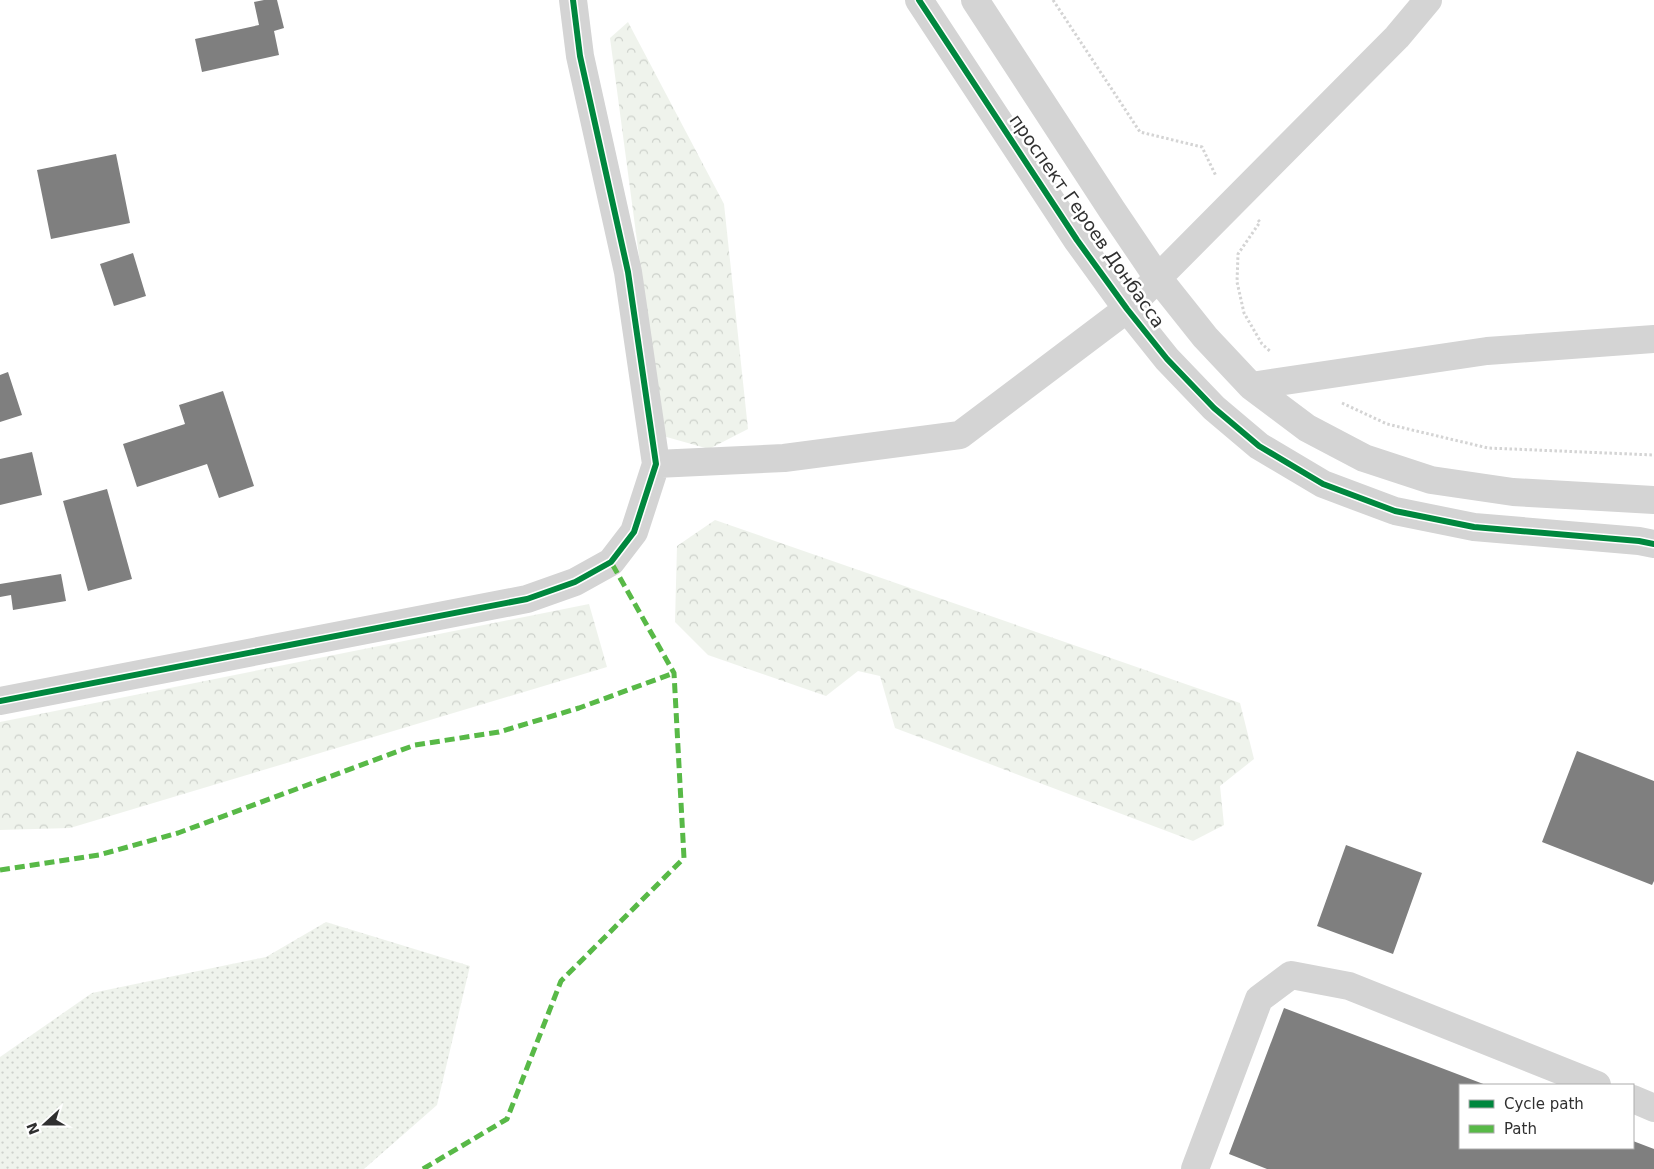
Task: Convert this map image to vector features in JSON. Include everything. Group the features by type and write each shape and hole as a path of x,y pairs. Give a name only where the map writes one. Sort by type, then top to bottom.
{"street":[{"path":"0,701 527,599 575,582 610,562 634,532 656,464 628,272 580,56 573,0"},
{"name":"проспект Героев Донбасса","path":"919,0 1077,240 1127,309 1167,359 1214,408 1259,446 1323,484 1395,511 1474,526 1654,544"},
{"name":"проспект Героев Донбасса","path":"975,0 1158,278 1205,337 1251,386 1307,428 1364,458 1431,480 1513,492 1654,500"},
{"path":"656,464 784,458 960,435 1127,309 1397,37 1428,0"},
{"path":"1251,386 1487,352 1654,339"},
{"path":"1195,1169 1259,999 1291,974 1349,986 1594,1084"},
{"path":"1634,1099 1654,1108"}],"path":[{"path":"1053,0 1140,132 1202,148 1217,179 1235,200 1260,222 1238,254 1237,282 1244,313 1262,344 1277,357"},
{"path":"1338,401 1387,424 1488,448 1654,455"}],"green space":[{"path":"628,22 724,204 748,429 709,449 663,436 610,38"},
{"path":"715,520 1240,703 1254,759 1220,786 1224,825 1193,841 895,728 880,676 858,671 826,696 708,655 675,622 677,546"},
{"path":"589,604 607,667 70,828 0,830 0,722"},
{"path":"326,922 470,966 437,1105 364,1169 0,1169 0,1057 92,993 266,957"}],"building":[{"path":"277,0 284,28 274,31 279,55 202,72 195,39 259,25 254,2"},
{"path":"116,154 130,223 51,239 37,170"},
{"path":"133,253 146,296 114,306 100,264"},
{"path":"8,372 22,415 0,422 0,375"},
{"path":"223,391 254,486 219,498 207,464 137,487 123,444 185,424 179,405"},
{"path":"32,452 42,495 0,505 0,459"},
{"path":"107,489 132,579 88,591 63,501"},
{"path":"61,574 66,601 13,610 11,595 0,597 0,584"},
{"path":"1577,751 1654,781 1654,881 1652,885 1542,842"},
{"path":"1346,845 1422,873 1393,954 1317,926"},
{"path":"1284,1008 1483,1084 1459,1084 1459,1149 1634,1149 1634,1141 1654,1149 1654,1169 1267,1169 1229,1154"}],"marked path":[{"path":"423,1169 507,1119 561,981 684,858 674,673 611,562"},
{"path":"0,870 99,855 178,833 415,745 499,732 579,708 674,673"}],"cycle path":[{"path":"0,701 527,599 575,582 611,562 634,532 656,464 628,272 580,56 573,0"},
{"path":"919,0 1077,240 1127,309 1167,359 1214,408 1259,446 1323,484 1395,511 1474,527 1639,541 1654,544"}]}
